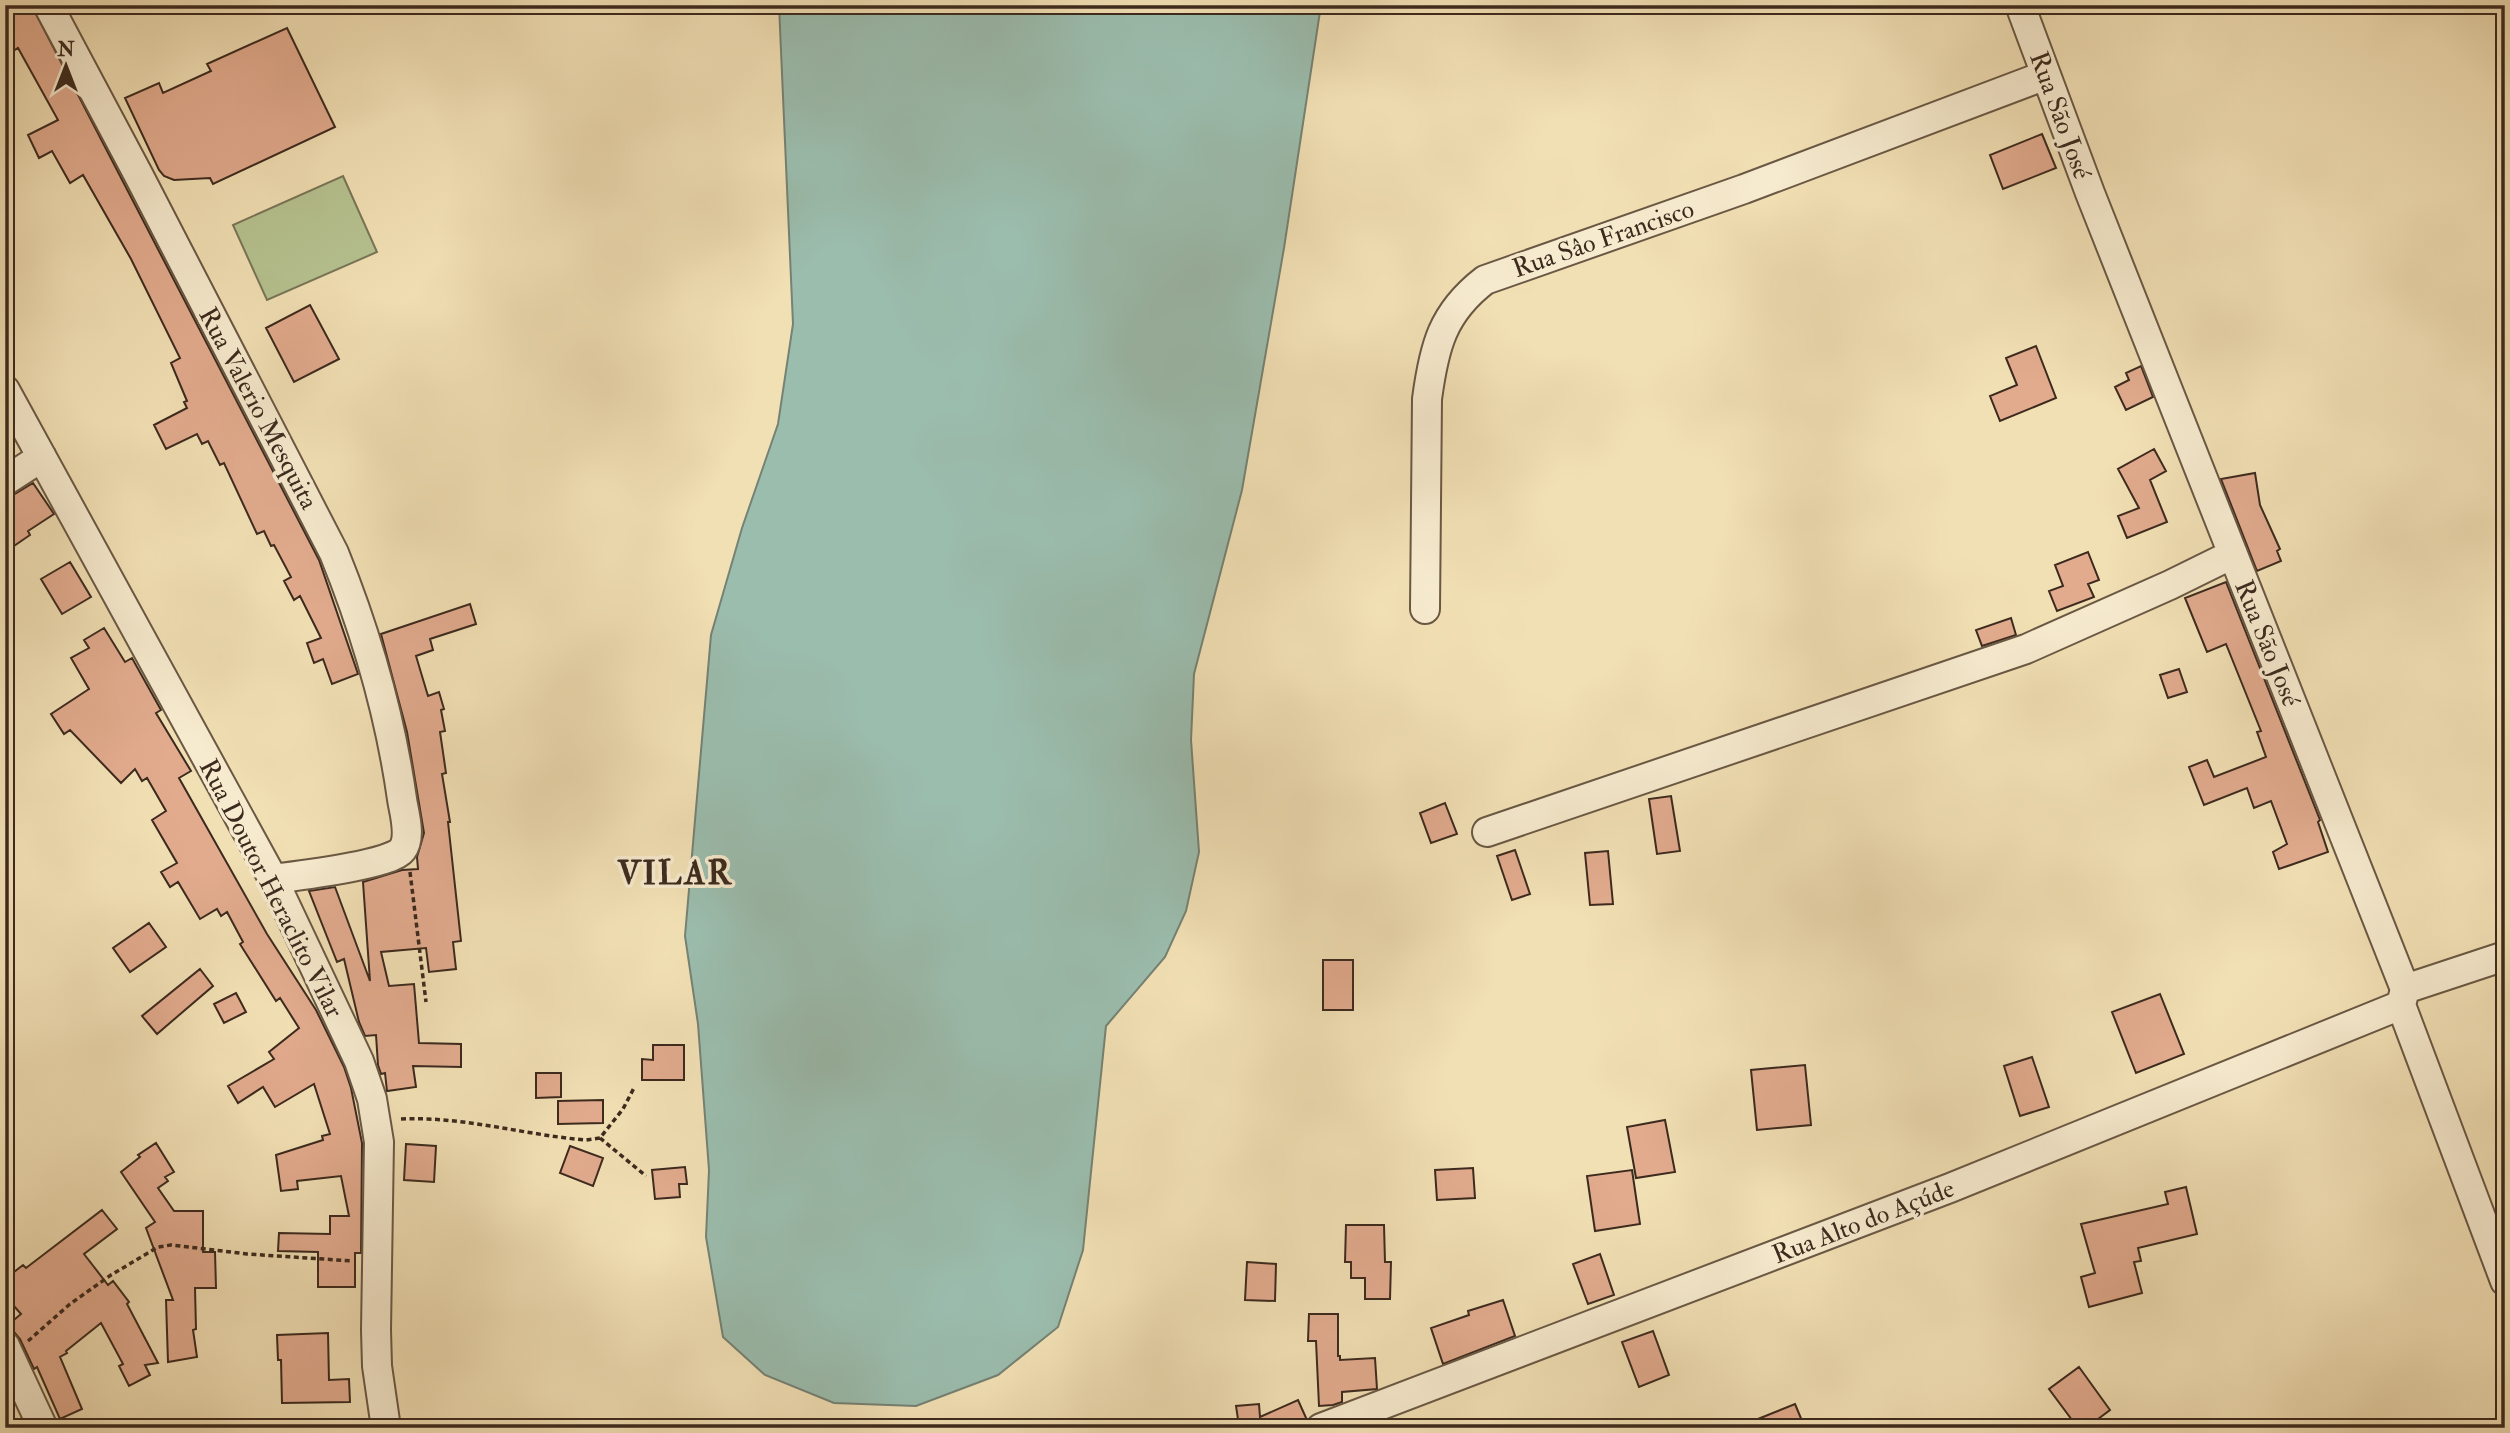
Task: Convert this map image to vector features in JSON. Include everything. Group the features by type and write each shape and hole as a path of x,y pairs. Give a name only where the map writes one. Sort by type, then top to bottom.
{"street":[{"name":"Rua Valerio Mesquita","path":"48,5 334,553 356,607 379,682 397,766 404,843"},
{"name":"Rua São José","path":"2020,5 2090,193 2233,554 2403,997 2505,1281"},
{"name":"Rua Sâo Francisco","path":"1425,609 1427,399 1437,340 1466,295 1485,280 1744,189 2046,75"},
{"name":"Rua Doutor Heraclito Vilar","path":"5,390 273,879 359,1061 377,1120 379,1142 377,1366 386,1428"},
{"path":"5,481 42,457"},
{"path":"1487,832 2026,649 2233,554"},
{"path":"273,879 393,857 404,843"},
{"name":"Rua Alto do Açúde","path":"1321,1428 1950,1188 2505,956"},
{"path":"7,1351 43,1428"}],"path":[{"path":"404,843 412,880 426,1002"},
{"path":"377,1120 418,1118 586,1140 600,1138 623,1109 635,1086"},
{"path":"600,1138 646,1176"},
{"path":"7,1351 111,1275 158,1247 171,1245 247,1254 376,1262"}],"green space":[{"path":"343,176 377,252 267,300 233,225"}],"shaded area":[{"path":"779,5 1321,5 1284,248 1242,490 1194,674 1191,740 1199,852 1186,911 1165,957 1106,1026 1083,1250 1058,1327 998,1375 916,1406 834,1403 765,1375 723,1337 706,1237 709,1170 698,1024 685,936 711,635 742,528 778,424 793,324"}],"building":[{"path":"5,5 32,6 319,560 358,674 332,684 323,659 314,663 307,643 321,638 300,596 294,600 284,581 291,577 274,545 271,546 264,531 257,534 224,463 220,465 208,441 202,444 197,434 166,449 154,425 187,408 184,402 187,401 171,363 180,358 131,259 83,175 70,183 52,151 39,158 28,135 58,120 18,48 13,51 5,37"},
{"path":"287,28 335,127 213,184 210,178 174,180 164,176 125,98 159,83 163,93 211,71 207,64"},
{"path":"2042,134 2056,168 2003,189 1990,155"},
{"path":"310,305 339,359 294,382 266,328"},
{"path":"2036,346 2056,398 2000,421 1990,396 2017,385 2006,358"},
{"path":"2141,366 2153,397 2126,410 2115,387 2129,380 2126,373"},
{"path":"2154,449 2166,471 2150,480 2167,522 2127,538 2118,516 2139,508 2118,469"},
{"path":"2255,473 2260,505 2280,549 2277,551 2281,561 2257,571 2221,479"},
{"path":"33,483 54,514 28,531 30,535 5,552 5,500"},
{"path":"2088,552 2099,580 2088,584 2094,597 2057,611 2049,591 2063,586 2055,565"},
{"path":"70,562 91,597 62,614 41,579"},
{"path":"2226,582 2320,820 2318,822 2328,852 2279,869 2273,852 2287,844 2271,801 2254,808 2247,788 2204,805 2189,767 2207,760 2214,777 2266,757 2257,732 2261,731 2226,644 2207,652 2185,598"},
{"path":"470,604 476,624 430,639 433,650 416,656 428,696 439,692 444,709 441,710 445,731 440,732 446,773 442,774 450,822 461,941 453,942 456,969 429,972 426,948 381,952 389,986 414,984 419,1043 461,1044 461,1067 413,1066 416,1087 387,1091 385,1073 381,1074 378,1065 376,1035 365,1036 359,1022 344,959 337,962 309,891 335,887 370,981 363,882 402,870 418,869 417,857 424,833 407,732 381,634"},
{"path":"2011,618 2016,635 1982,646 1976,630"},
{"path":"104,628 125,662 132,658 161,710 156,713 191,771 179,778 267,934 316,1010 344,1067 362,1143 361,1253 355,1253 355,1287 318,1287 318,1252 278,1251 279,1233 330,1234 330,1216 349,1216 341,1176 297,1181 298,1189 281,1191 276,1155 323,1140 322,1136 330,1134 314,1084 275,1107 263,1087 238,1103 228,1086 274,1059 269,1052 299,1028 280,998 276,1001 240,944 243,942 227,912 221,916 217,909 200,919 178,882 170,887 161,872 177,863 152,820 166,811 147,778 142,781 135,769 121,783 70,730 64,734 51,714 89,689 71,658 89,648 84,640"},
{"path":"2179,669 2187,692 2168,698 2160,675"},
{"path":"1671,796 1680,851 1657,854 1649,799"},
{"path":"1445,803 1457,834 1431,843 1420,813"},
{"path":"1515,850 1530,894 1512,900 1497,856"},
{"path":"1608,851 1613,904 1590,905 1585,853"},
{"path":"149,923 166,947 130,972 113,948"},
{"path":"1323,960 1353,960 1353,1010 1323,1010"},
{"path":"200,969 213,986 157,1034 142,1016"},
{"path":"236,993 246,1012 224,1023 214,1004"},
{"path":"2160,994 2184,1054 2136,1073 2112,1012"},
{"path":"653,1045 684,1045 684,1080 642,1080 642,1059 653,1060"},
{"path":"2032,1057 2049,1107 2020,1116 2004,1066"},
{"path":"1805,1065 1811,1125 1757,1130 1751,1070"},
{"path":"536,1073 561,1073 561,1097 536,1098"},
{"path":"603,1100 603,1123 558,1124 558,1101"},
{"path":"1665,1120 1675,1172 1636,1178 1627,1127"},
{"path":"156,1143 174,1172 165,1177 168,1181 158,1188 174,1211 203,1211 203,1252 215,1252 216,1288 195,1288 196,1329 193,1330 197,1357 168,1362 166,1300 173,1300 146,1228 155,1222 121,1172 140,1157 138,1155"},
{"path":"406,1144 436,1146 434,1182 404,1180"},
{"path":"570,1146 603,1158 593,1186 560,1173"},
{"path":"685,1167 687,1184 679,1184 680,1197 655,1199 652,1170"},
{"path":"1473,1168 1475,1198 1437,1200 1435,1170"},
{"path":"1632,1170 1640,1224 1595,1231 1587,1176"},
{"path":"2186,1187 2197,1234 2138,1248 2141,1261 2134,1262 2142,1293 2089,1307 2081,1277 2095,1273 2081,1224 2168,1204 2165,1192"},
{"path":"102,1210 117,1229 84,1254 108,1285 113,1281 129,1302 127,1304 158,1363 145,1365 150,1375 129,1386 119,1366 123,1364 101,1323 60,1357 82,1409 60,1419 37,1367 34,1369 20,1339 8,1325 21,1314 5,1296 5,1279 23,1265 26,1268"},
{"path":"1346,1225 1384,1225 1385,1262 1391,1262 1390,1299 1365,1299 1365,1278 1351,1278 1351,1262 1345,1262"},
{"path":"1600,1254 1614,1295 1588,1304 1573,1264"},
{"path":"1247,1262 1276,1264 1275,1301 1245,1300"},
{"path":"1503,1300 1515,1336 1443,1364 1431,1328 1469,1315 1468,1311"},
{"path":"1309,1314 1338,1314 1340,1360 1375,1358 1377,1389 1342,1392 1342,1402 1319,1406 1316,1341 1308,1341"},
{"path":"1653,1331 1669,1375 1639,1387 1622,1342"},
{"path":"328,1333 329,1380 349,1379 350,1402 282,1403 281,1360 278,1360 277,1335"},
{"path":"2079,1367 2110,1410 2086,1428 2078,1428 2049,1389"},
{"path":"1298,1400 1306,1423 1293,1428 1234,1428 1239,1426 1236,1406 1259,1404 1260,1417"},
{"path":"1795,1404 1805,1428 1738,1428 1738,1427"}],"district":[{"name":"VILAR","path":"675,872"}]}
